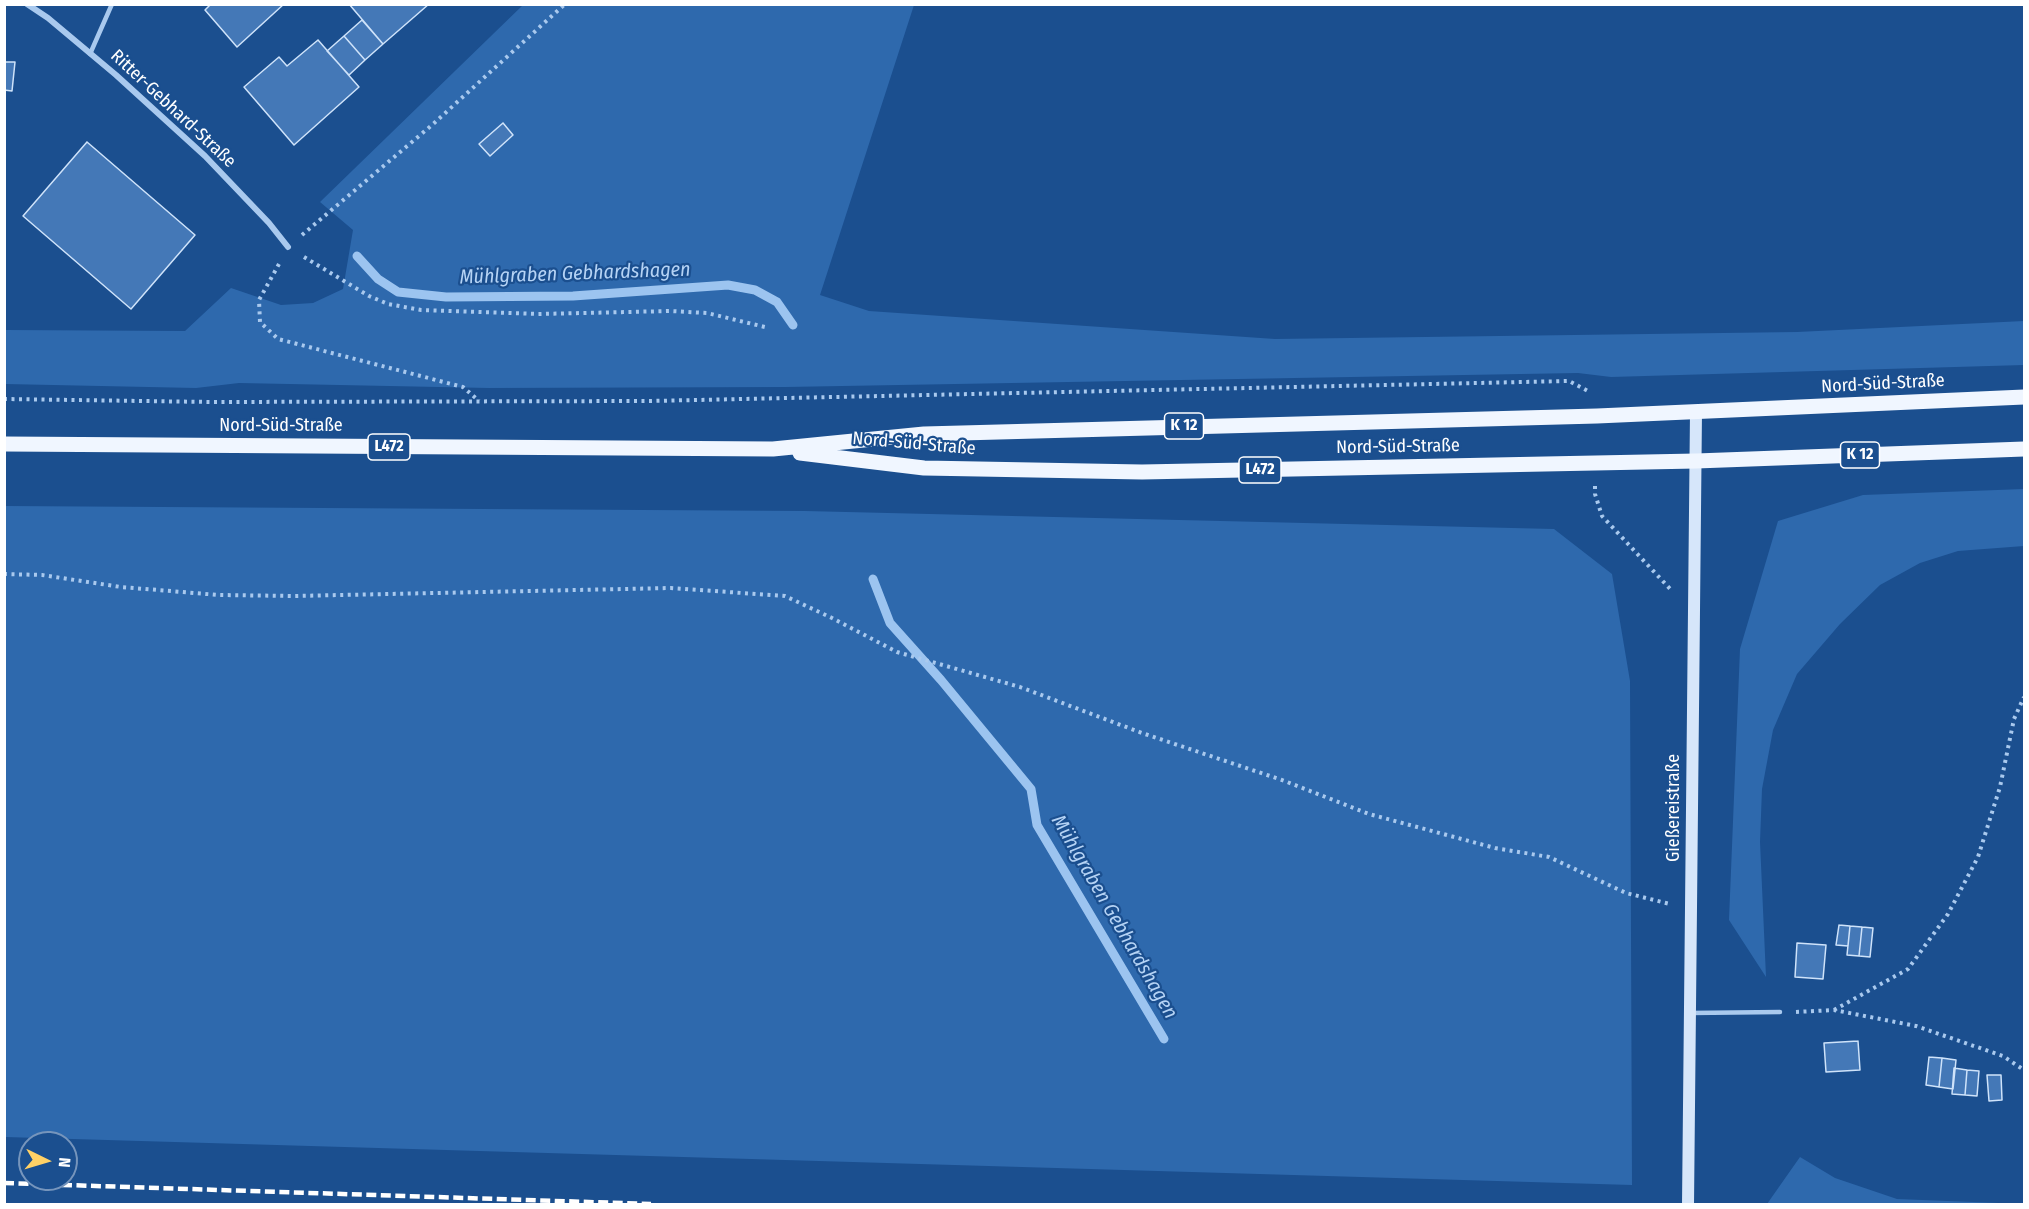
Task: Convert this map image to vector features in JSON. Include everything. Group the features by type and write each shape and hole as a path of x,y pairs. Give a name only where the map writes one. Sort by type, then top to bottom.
{"main road":[{"name":"Nord-Süd-Straße","path":"4,444 773,449 924,434 1597,416 2025,397"},
{"name":"Gießereistraße","path":"1688,1204 1696,412"},
{"name":"Nord-Süd-Straße","path":"773,449 924,468 1142,472 1696,461 2025,449"}],"street":[{"name":"Ritter-Gebhard-Straße","path":"27,4 48,18 205,156 269,223 288,247"}],"lane":[{"path":"90,54 112,4"},
{"path":"1690,1013 1780,1012"}],"path":[{"path":"480,402 463,387 278,339 260,322 259,300 288,247 432,124 565,4"},
{"path":"288,247 369,296 388,304 421,310 538,314 671,311 707,313 765,327"},
{"path":"4,399 212,402 662,401 1569,381 1597,397"},
{"path":"1595,494 1602,516 1694,614"},
{"path":"4,574 42,575 121,587 219,596 671,588 785,596 897,652 1020,687 1142,733 1282,780 1369,814 1495,848 1549,857 1626,893 1691,910"},
{"path":"1834,1010 1908,969 1948,914 1978,857 2000,788 2014,719 2025,697"},
{"path":"1780,1012 1834,1010 1916,1026 2003,1056 2025,1070"}],"shaded area":[{"path":"524,4 914,5 820,295 869,311 1275,339 1797,332 2024,321 2024,365 1611,377 1578,373 786,387 489,388 239,383 196,388 5,384 5,330 185,331 231,288 281,305 313,303 343,289 353,230 320,202"},
{"path":"2024,489 2024,546 1958,551 1920,563 1880,585 1840,624 1797,674 1773,730 1762,789 1760,842 1766,977 1729,920 1740,649 1778,521 1863,495"},
{"path":"5,506 805,511 1554,529 1612,574 1630,681 1632,1185 78,1139 78,1131 18,1131 18,1137 5,1137"},
{"path":"1800,1157 1835,1178 1897,1199 2024,1204 1767,1204"}],"building":[{"path":"211,4 284,4 237,47 205,10"},
{"path":"349,4 429,4 383,44"},
{"path":"362,20 383,44 365,60 344,36"},
{"path":"344,36 365,60 349,75 327,51"},
{"path":"318,40 359,87 294,145 244,87 279,57 287,66"},
{"path":"4,62 15,62 12,91 4,90"},
{"path":"503,123 513,135 490,156 479,144"},
{"path":"87,142 195,235 131,309 23,216"},
{"path":"1839,925 1850,926 1848,946 1836,945"},
{"path":"1850,926 1862,927 1859,956 1847,955"},
{"path":"1862,927 1873,928 1870,957 1859,956"},
{"path":"1797,943 1826,945 1823,979 1795,977"},
{"path":"1858,1041 1860,1070 1826,1072 1824,1043"},
{"path":"1929,1057 1942,1058 1939,1087 1926,1085"},
{"path":"1942,1058 1956,1060 1953,1089 1939,1087"},
{"path":"1954,1068 1967,1070 1965,1095 1952,1094"},
{"path":"1967,1070 1979,1071 1977,1096 1965,1095"},
{"path":"1987,1075 2001,1075 2002,1100 1989,1101"}],"waterway":[{"name":"Mühlgraben Gebhardshagen","path":"357,256 378,279 398,292 446,297 573,296 728,285 755,290 777,302 793,325"},
{"name":"Mühlgraben Gebhardshagen","path":"873,579 890,623 941,680 1031,789 1037,825 1164,1039"}],"railway":[{"path":"4,1183 651,1204"}]}
